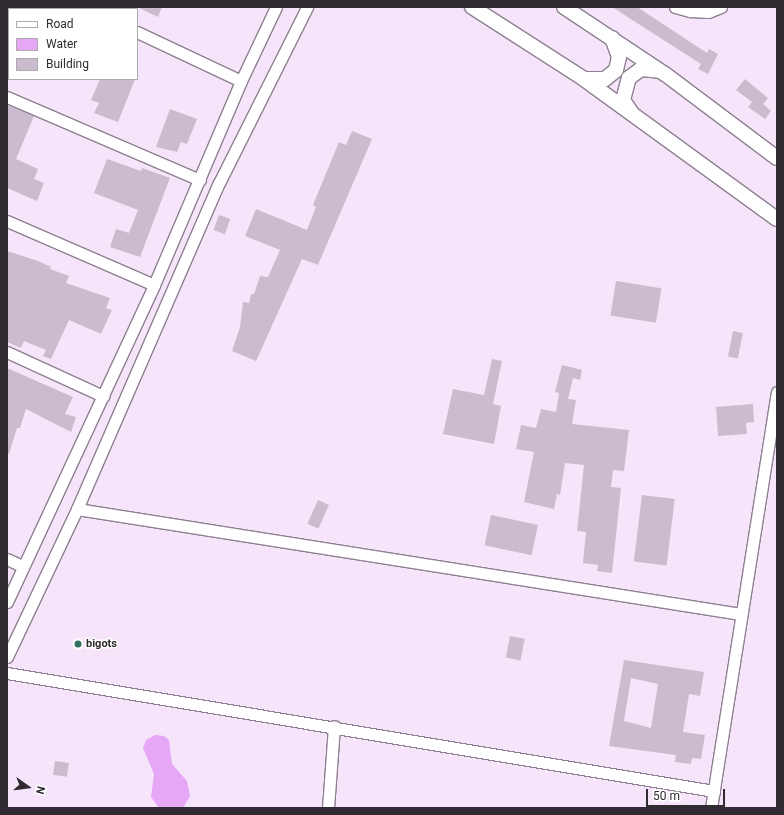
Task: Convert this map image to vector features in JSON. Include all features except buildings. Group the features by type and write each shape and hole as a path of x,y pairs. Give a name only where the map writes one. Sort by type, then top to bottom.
{"street":[{"path":"7,602 22,566 154,285 241,81 276,7"},
{"path":"7,657 76,509 219,183 307,7"},
{"path":"472,7 584,79 777,219"},
{"path":"676,7 708,12 720,7"},
{"path":"572,9 665,74 777,158"},
{"path":"138,32 241,81"},
{"path":"584,79 605,80 616,70 619,50 612,38"},
{"path":"633,114 623,100 629,78 641,69 648,68 665,74"},
{"path":"7,97 200,180"},
{"path":"7,220 154,285"},
{"path":"7,353 103,396"},
{"path":"712,808 741,614 777,392"},
{"path":"76,509 741,614"},
{"path":"7,559 22,566"},
{"path":"7,673 334,726 714,791"},
{"path":"328,808 334,726"}],"water":[{"path":"155,735 164,736 169,740 172,764 187,781 190,796 183,808 159,808 151,797 154,774 143,748 146,740"}],"place":[{"name":"bigots","path":"78,644"}]}
